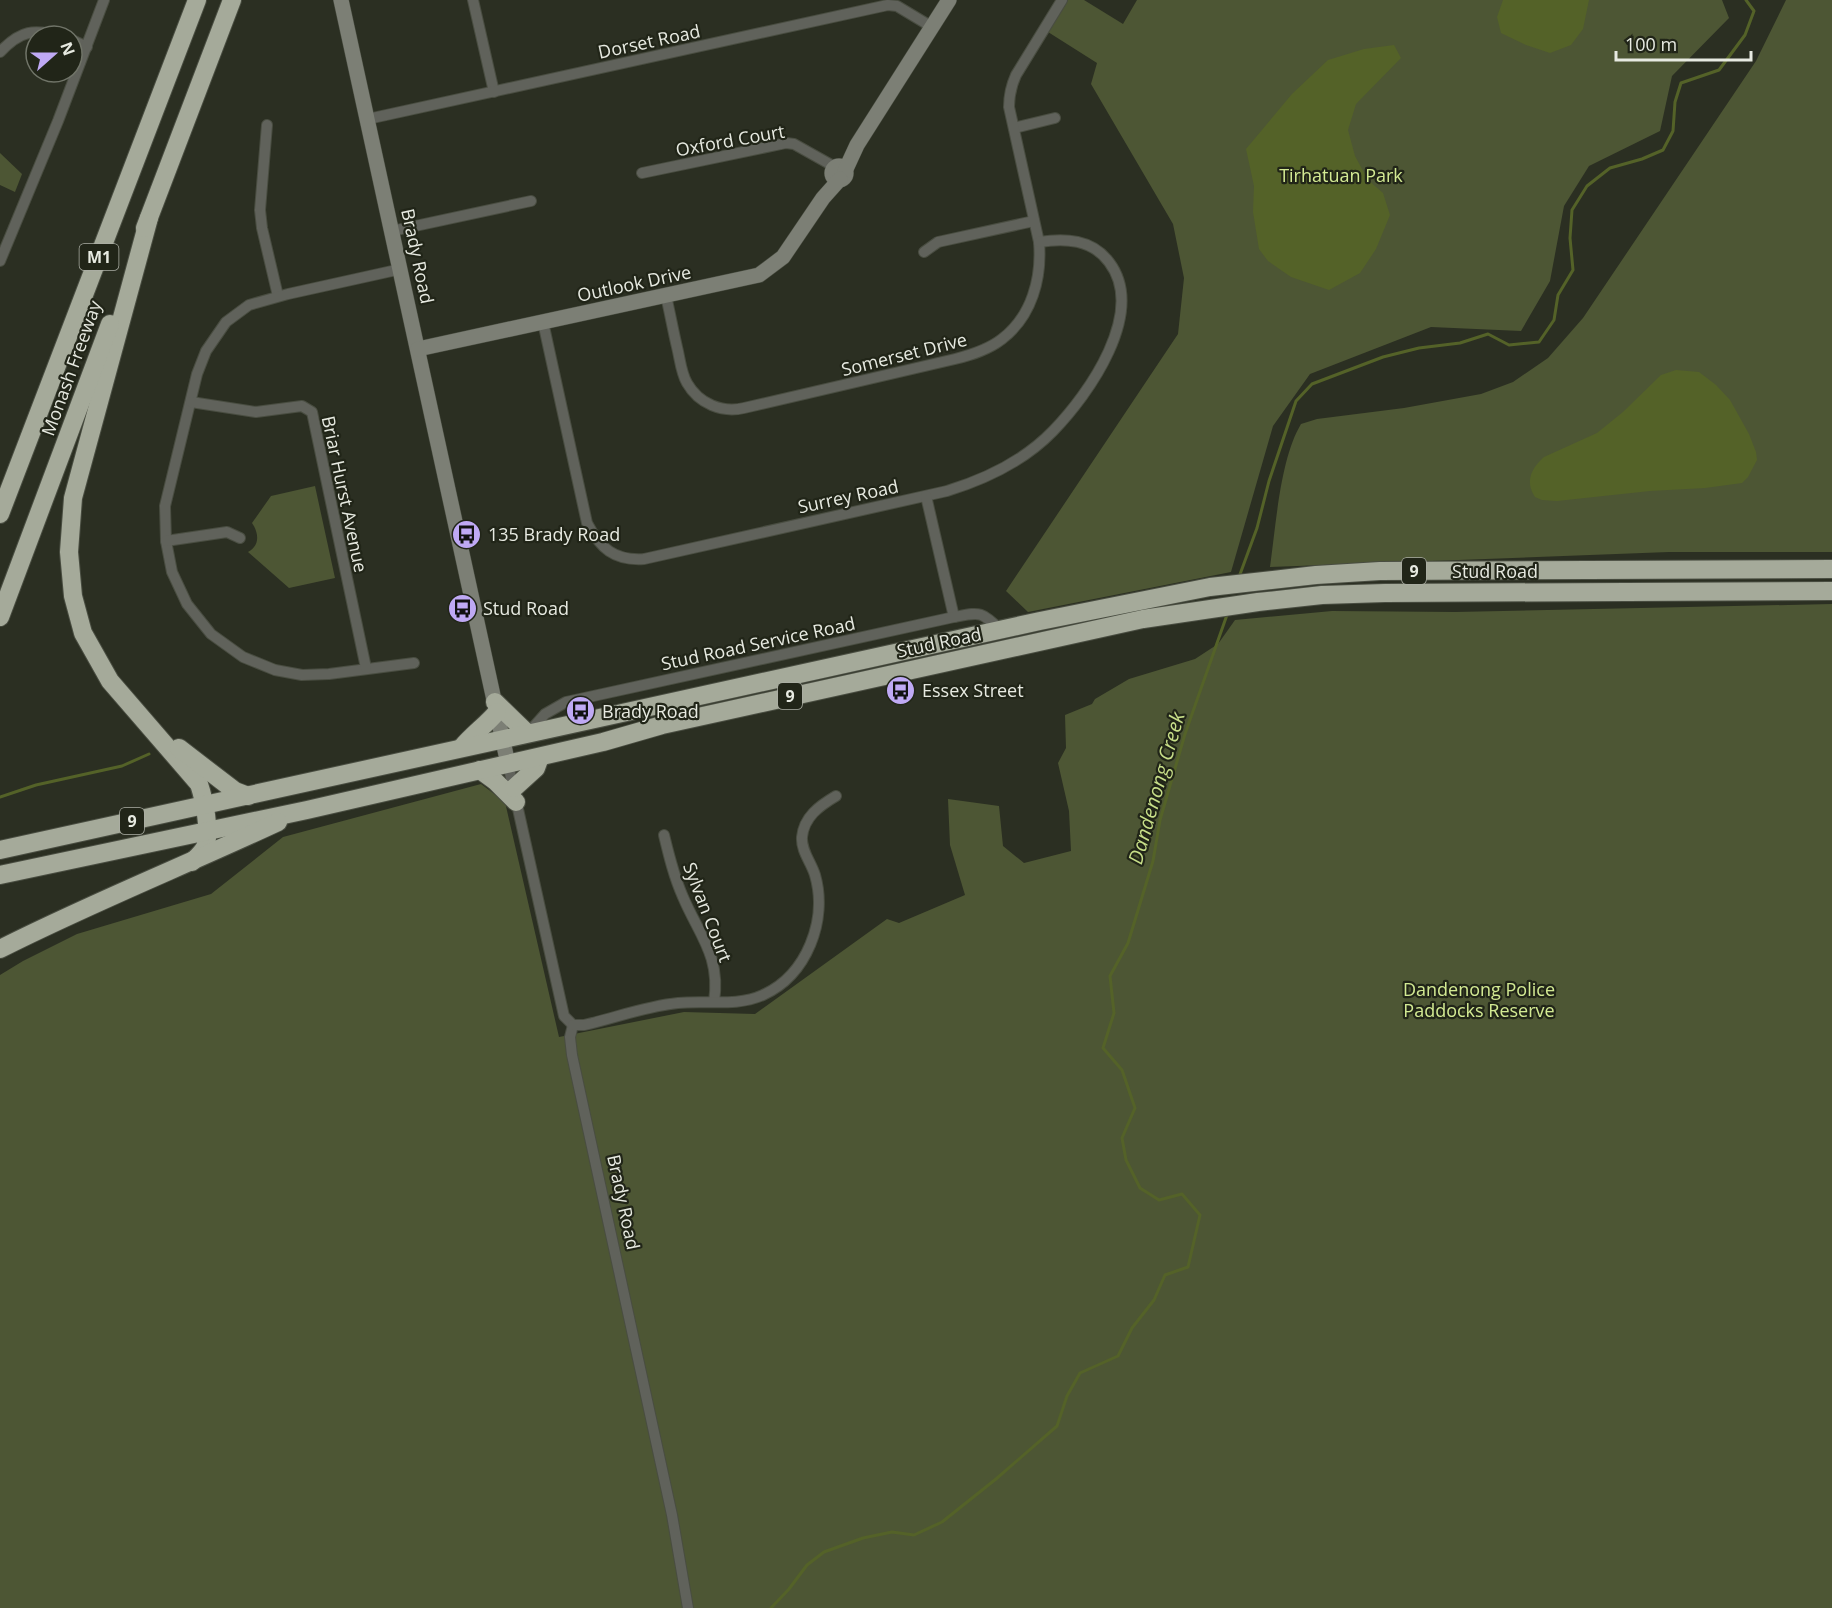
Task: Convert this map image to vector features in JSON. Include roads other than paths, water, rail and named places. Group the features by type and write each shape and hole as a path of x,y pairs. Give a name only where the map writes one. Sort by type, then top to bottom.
{"highway":[{"name":"Monash Freeway","path":"0,514 197,0"},
{"name":"Monash Freeway","path":"0,617 232,0"},
{"path":"149,218 73,498 69,552 73,596 83,633 110,681 199,784 204,797 207,830 205,848 192,862"},
{"name":"Stud Road","path":"0,850 527,733 1210,586 1264,579 1380,571 1832,569"},
{"name":"Stud Road","path":"0,874 307,810 603,742 662,725 1132,621 1201,610 1322,595 1385,593 1832,591"},
{"path":"461,748 483,728 496,707 527,733"},
{"path":"158,738 169,741 235,791 248,796"},
{"path":"480,770 515,795 536,768 540,757"},
{"path":"0,949 133,886 307,810"}],"main road":[{"name":"Brady Road","path":"341,0 508,764"},
{"name":"Outlook Drive","path":"418,350 759,275 770,269 783,257 823,198 837,172 857,145 950,0"}],"street":[{"path":"0,261 58,122 104,0"},
{"path":"473,0 494,92"},
{"name":"Somerset Drive","path":"666,296 680,362 688,384 697,396 722,409 737,410 955,359 979,352 1002,340 1028,309 1037,286 1041,260 1009,96 1011,85 1062,0"},
{"name":"Dorset Road","path":"368,119 888,3 932,27"},
{"path":"0,52 13,38 24,35"},
{"path":"1014,128 1055,118"},
{"path":"267,125 260,210 278,297"},
{"name":"Oxford Court","path":"642,173 786,143 794,144 837,172"},
{"path":"392,231 531,201"},
{"path":"924,252 938,242 1034,221"},
{"name":"Surrey Road","path":"543,322 587,523 596,539 612,553 623,557 644,559 927,496 973,483 1024,456 1053,432 1077,405 1107,353 1115,334 1122,305 1122,289 1113,267 1099,252 1083,243 1064,239 1039,242"},
{"path":"401,269 249,305 226,322 206,351 197,374 165,506 166,541 172,572 187,604 211,634 243,657 275,670 303,675 329,674 414,663"},
{"name":"Briar Hurst Avenue","path":"191,402 256,412 302,406 312,412 366,668"},
{"path":"927,496 954,617"},
{"path":"166,541 227,532 240,538"},
{"name":"Stud Road Service Road","path":"527,733 545,714 566,702 954,617 978,612 1001,630"},
{"name":"Brady Road","path":"508,764 564,1016 573,1025 570,1037 572,1055 672,1515 688,1608"},
{"path":"573,1025 594,1023 667,1004 741,1002 755,999 789,977 805,956 816,925 819,905 815,875 802,843 803,831 809,817 836,796"},
{"name":"Sylvan Court","path":"664,835 683,897 710,952 716,982 714,1002"}],"waterway":[{"name":"Dandenong Creek","path":"1239,577 1257,528 1269,481 1296,401 1312,384 1383,357 1419,348 1460,343 1488,334 1509,345 1539,342 1554,320 1558,295 1573,270 1570,238 1572,210 1587,186 1610,168 1663,150 1673,131 1675,102 1681,83 1719,70 1745,35 1754,11 1746,0"},
{"name":"Dandenong Creek","path":"771,1608 807,1565 824,1552 863,1538 892,1532 914,1535 942,1522 996,1479 1057,1426 1067,1396 1080,1373 1118,1356 1132,1328 1154,1300 1165,1275 1188,1267 1200,1215 1182,1194 1159,1200 1140,1188 1126,1160 1122,1138 1135,1108 1122,1070 1103,1048 1114,1013 1110,976 1128,943 1153,861 1160,820 1185,734 1228,612"},
{"path":"0,797 36,785 122,766 149,754"}],"place":[{"name":"135 Brady Road","path":"467,534"},
{"name":"Stud Road","path":"462,608"},
{"name":"Essex Street","path":"901,690"},
{"name":"Brady Road","path":"581,711"}],"park label":[{"name":"Tirhatuan Park","path":"1341,175"},
{"name":"Dandenong Police Paddocks Reserve","path":"1479,999"}]}
